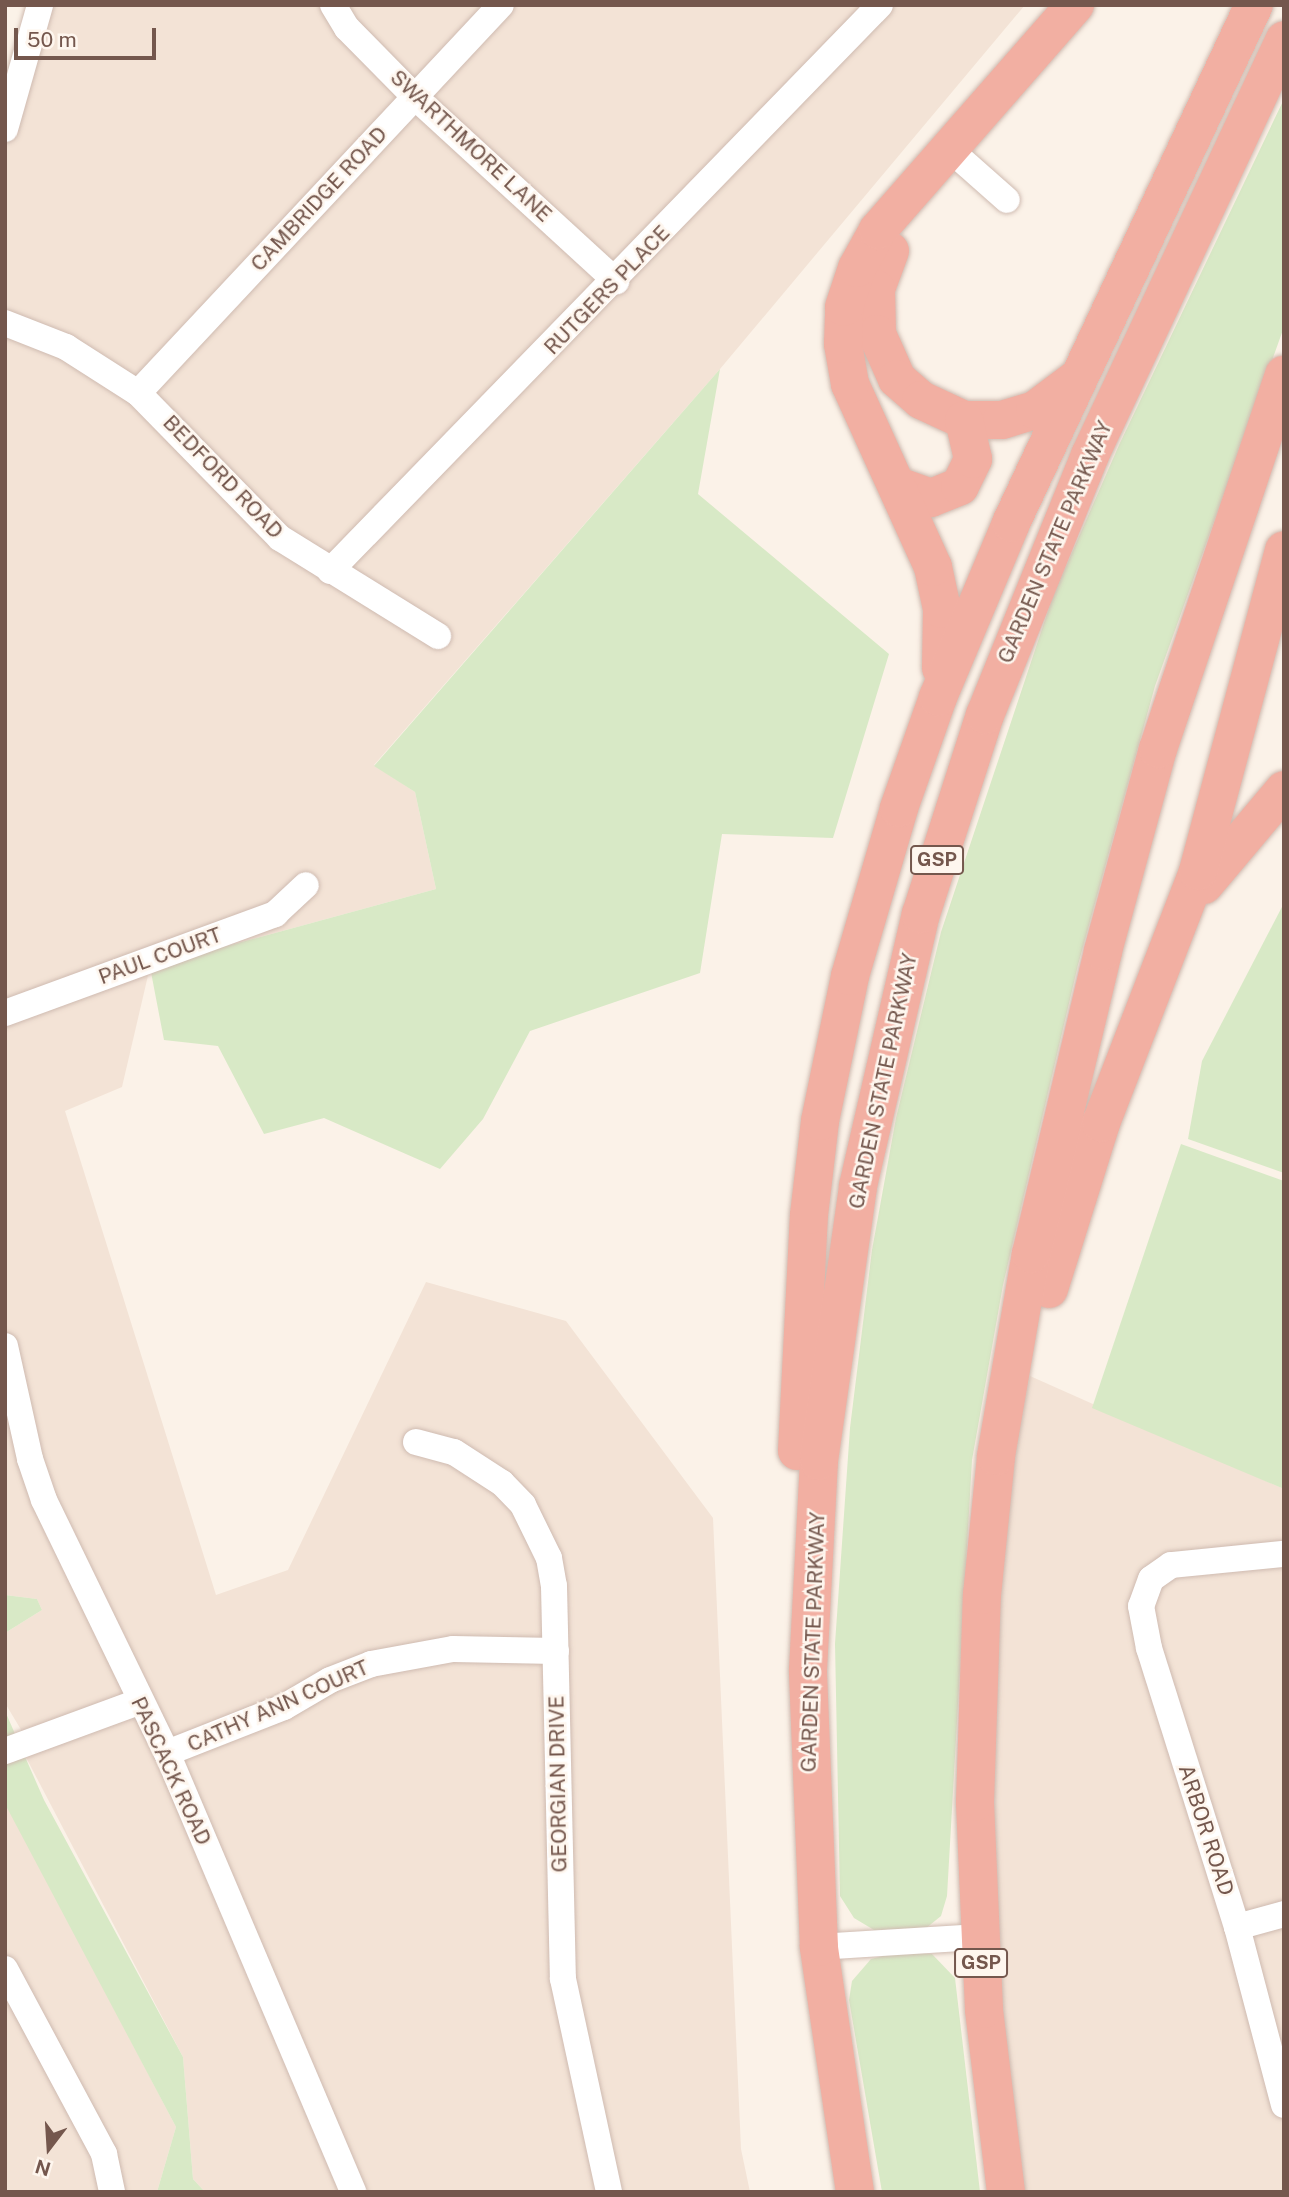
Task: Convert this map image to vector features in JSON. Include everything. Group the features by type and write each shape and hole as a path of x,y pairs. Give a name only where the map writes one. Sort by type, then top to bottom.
{"highway":[{"path":"938,697 942,609 925,544 850,384 843,344 849,287 878,230 1075,5"},
{"path":"1081,375 1050,402 1018,417 964,420 920,400 897,379 881,350 873,303 884,260 964,162 1101,5"},
{"path":"808,1739 790,1595 814,1169 850,976 899,808 938,697 1006,535 1254,5"},
{"name":"GARDEN STATE PARKWAY","path":"855,2192 819,1947 808,1739 815,1530 831,1358 860,1175 921,914 962,779 1034,585 1118,391 1284,40"},
{"name":"GSP","path":"1006,2192 979,1937 975,1734 982,1595 1006,1391 1060,1119 1158,749 1284,375"},
{"path":"898,486 931,498 960,486 973,459 964,420"},
{"path":"982,1595 1065,1229 1110,1099 1181,922 1224,786 1284,550"},
{"path":"1181,922 1217,866 1284,790"}],"street":[{"path":"5,129 40,5"},
{"name":"SWARTHMORE LANE","path":"333,5 348,28 415,97 616,281"},
{"name":"CAMBRIDGE ROAD","path":"138,393 501,5"},
{"name":"RUTGERS PLACE","path":"330,571 616,281 880,5"},
{"path":"964,162 1007,200"},
{"name":"BEDFORD ROAD","path":"5,323 66,347 138,393 254,513 330,571 384,598 438,636"},
{"name":"PAUL COURT","path":"5,1013 275,914 306,885"},
{"name":"PASCACK ROAD","path":"5,1346 30,1459 44,1500 138,1702 167,1753 353,2192"},
{"name":"GEORGIAN DRIVE","path":"416,1442 480,1465 523,1506 549,1558 556,1651 564,1989 610,2192"},
{"name":"ARBOR ROAD","path":"1282,1554 1171,1565 1151,1579 1141,1606 1153,1661 1237,1927 1284,2105"},
{"name":"CATHY ANN COURT","path":"167,1753 284,1707 330,1680 371,1664 453,1649 556,1651"},
{"path":"5,1751 138,1702"},
{"path":"1237,1927 1284,1914"},
{"path":"819,1947 979,1937"},
{"path":"5,1969 104,2154 112,2192"}],"shaded area":[{"path":"42,5 1025,5 720,369 374,765 415,792 436,889 150,967 122,1087 65,1111 216,1595 288,1570 426,1282 566,1321 713,1518 741,2149 750,2192 205,2192 193,2179 183,2057 20,1746 29,1743 5,1703 5,1633 42,1610 37,1599 5,1595 5,132"},
{"path":"1030,1376 1284,1489 1284,2192 1006,2192 982,1595"},
{"path":"5,1800 176,2127 157,2192 5,2192"}],"green space":[{"path":"1284,99 1284,327 1155,686 1078,965 1003,1285 972,1460 947,1896 941,1916 925,1929 874,1930 854,1918 840,1896 835,1644 850,1428 872,1250 896,1118 941,932 1053,596 1119,445"},
{"path":"720,369 698,494 889,654 833,838 722,834 700,973 530,1031 483,1119 440,1169 324,1118 264,1134 218,1046 164,1040 150,967 436,889 415,792 374,766"},
{"path":"1284,903 1284,1173 1188,1139 1202,1061"},
{"path":"1181,1144 1284,1181 1284,1489 1092,1408"},
{"path":"5,1595 37,1599 42,1610 5,1633"},
{"path":"5,1711 44,1800 183,2057 193,2179 205,2192 157,2192 176,2127 5,1804"},
{"path":"902,1951 932,1954 955,1978 980,2192 882,2192 849,2000 852,1981 871,1959"}]}
